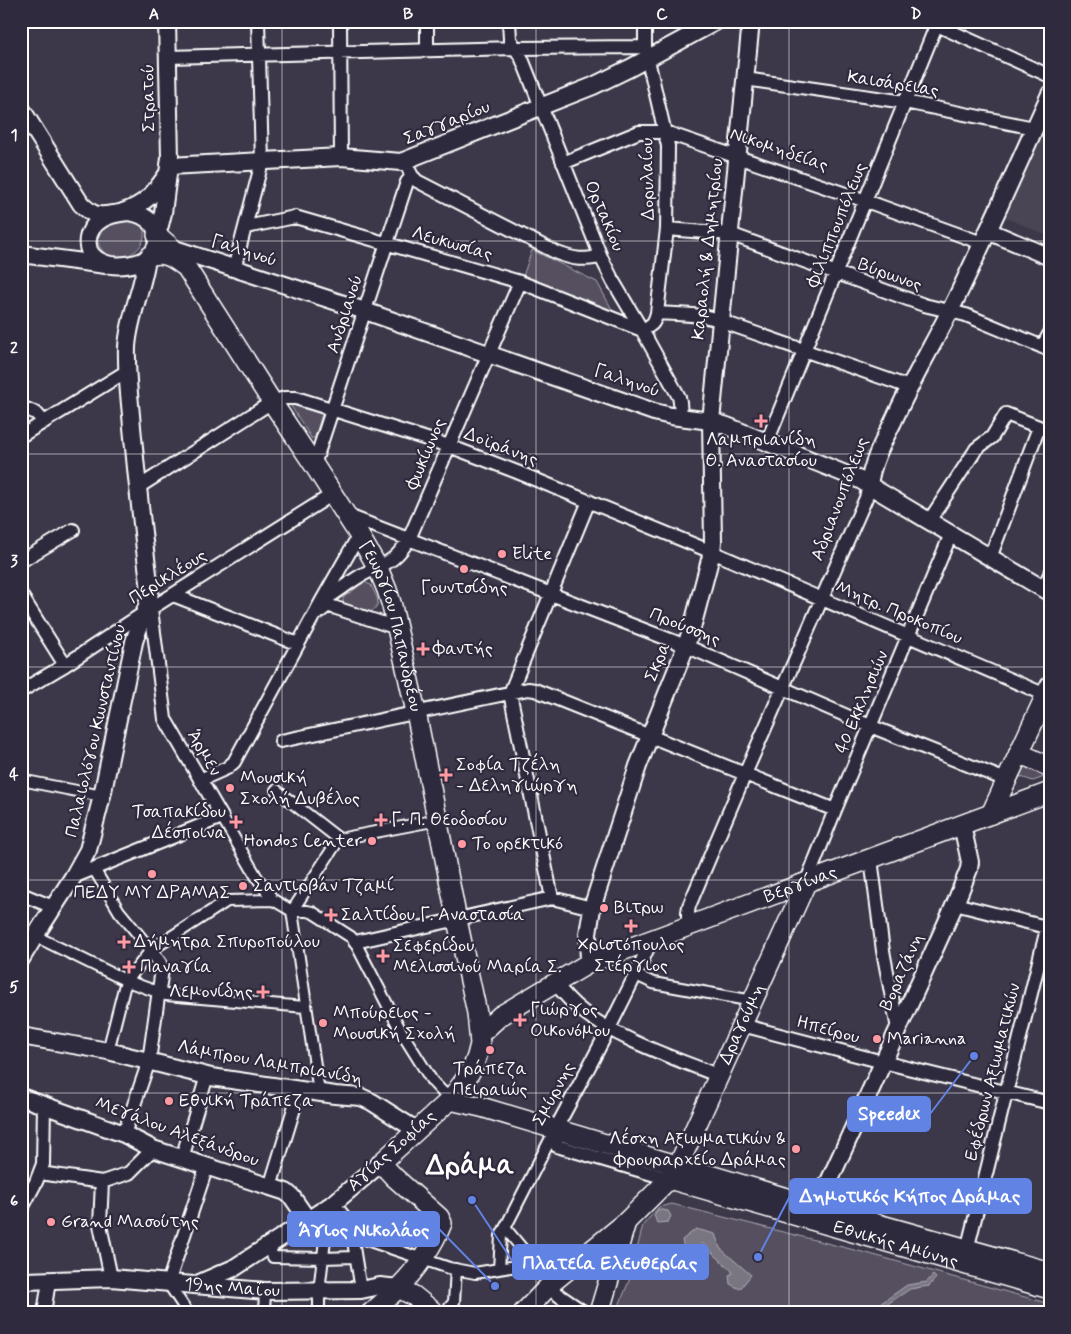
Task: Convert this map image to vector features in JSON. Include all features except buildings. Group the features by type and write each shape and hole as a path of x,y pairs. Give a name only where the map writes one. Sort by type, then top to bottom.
{"main road":[{"name":"Γεωργίου Παπανδρέου","path":"157,233 172,248 186,267 314,464 359,535 388,590 416,712 480,1034"},
{"name":"Γεωργίου Παπανδρέου","path":"148,257 157,254 166,255 186,267"},
{"path":"991,814 1048,690"},
{"path":"1019,753 1050,767"},
{"name":"Βεργίνας","path":"480,1034 500,1016 589,963 1050,792"},
{"name":"Δραγούμη","path":"674,1173 806,883"},
{"name":"Αγίας Σοφίας","path":"381,1163 450,1100 468,1077 477,1056 480,1034"},
{"name":"Εθνικής Αμύνης","path":"450,1100 482,1107 555,1130 674,1173 965,1257 1050,1289"},
{"path":"371,1313 399,1288 421,1259 442,1222 438,1216 381,1163"},
{"path":"523,1313 551,1284 626,1222 674,1173"},
{"path":"599,1313 626,1222"},
{"name":"Εθνικής Αμύνης","path":"965,1257 1050,1272"},
{"name":"19ης Μαΐου","path":"399,1288 414,1296 435,1313"}],"street":[{"name":"Στρατού","path":"157,233 163,213 168,170 167,21"},
{"path":"234,268 262,162 258,21"},
{"path":"340,21 342,157"},
{"path":"427,21 427,50"},
{"name":"Ορτακίου","path":"509,21 509,35 514,48 522,59 601,257 613,282 642,330 678,397 681,417"},
{"name":"Δορυλαίου","path":"645,21 647,53 668,146 667,229 657,313"},
{"name":"Σαγγαρίου","path":"168,170 342,157 396,162 405,161 617,75 647,53 717,21"},
{"name":"Καραολή & Δημητρίου","path":"711,421 751,21"},
{"path":"934,22 1050,76"},
{"name":"Φιλιππουπόλεως","path":"767,442 866,201 934,22"},
{"path":"168,57 514,48 647,53"},
{"name":"Καισάρειας","path":"745,79 905,102 1034,128"},
{"name":"Αδριανουπόλεως","path":"688,926 689,906 866,498 878,453 909,387 985,237 1050,94"},
{"path":"21,108 81,204 94,215 136,213 142,215 151,222 157,233 155,246 148,257 118,266 21,254"},
{"name":"Νικομηδείας","path":"563,162 637,133 647,131 665,132 866,201 1050,257"},
{"path":"405,161 416,182 557,253 579,260 601,257"},
{"path":"66,261 75,256 88,240 91,230 103,218 134,208 154,194 168,170"},
{"name":"Ανδριανού","path":"314,464 407,182 412,176"},
{"path":"81,204 89,250 94,258 111,266"},
{"name":"Λευκωσίας","path":"246,227 296,217 520,282 642,330"},
{"name":"Βύρωνος","path":"667,229 730,234 924,305 966,315 1046,349 1050,333"},
{"name":"Γαληνού","path":"172,248 365,311 654,412 711,421 767,442 852,476 869,485 1046,591"},
{"name":"Παλαιολόγου Κωνσταντίνου","path":"21,959 73,878 88,850 102,796 130,656 136,634 149,610 150,590 137,488 127,371 127,347 130,328 148,257"},
{"name":"Φωκίωνος","path":"321,602 356,579 394,559 409,539 520,282"},
{"path":"642,330 652,326 657,313 707,317 721,320 909,387"},
{"path":"21,436 127,371"},
{"name":"Δοϊράνης","path":"272,402 290,397 300,399 449,446 590,501 712,552"},
{"path":"137,488 272,402"},
{"path":"21,407 36,413 44,422"},
{"path":"929,521 976,449 992,437 1006,414 1040,427 990,558"},
{"name":"Σκρα","path":"589,963 588,934 592,908 638,766 686,646 712,552 711,421"},
{"name":"Περικλέους","path":"21,691 65,665 333,494"},
{"path":"552,898 510,693 590,501"},
{"name":"Προύσσης","path":"346,515 686,646 870,726 1006,780"},
{"path":"21,561 73,530"},
{"name":"40 Εκκλησιών","path":"806,883 951,534"},
{"name":"Φωκίωνος","path":"200,780 227,768 234,762 313,615 359,535"},
{"name":"Μητρ. Προκοπίου","path":"712,552 908,636 1048,690"},
{"path":"1046,591 1050,574"},
{"path":"21,595 65,665"},
{"path":"173,595 298,644"},
{"path":"313,615 330,606 397,628"},
{"name":"Άρμεν","path":"149,610 165,719 256,876 273,900"},
{"path":"281,741 528,689 535,690 835,810"},
{"path":"21,780 102,796"},
{"path":"276,790 339,839"},
{"path":"73,878 222,817"},
{"path":"319,1092 292,911 339,839 438,820"},
{"name":"Βοραζάνη","path":"814,1214 955,904 969,869 970,858 962,825"},
{"path":"871,859 883,951 898,1029"},
{"path":"94,869 119,911 151,950 162,969 149,1061 124,1134"},
{"path":"21,894 53,907"},
{"path":"355,942 552,898 592,908"},
{"path":"108,1052 124,988 151,950 227,901 273,900 292,911 312,912 351,937 402,1033 432,1081 450,1100"},
{"path":"955,904 1049,924"},
{"name":"Εφέδρων Αξιωματικών","path":"965,1257 1049,924"},
{"path":"35,936 128,981 166,995 305,1007"},
{"name":"Σμύρνης","path":"499,1269 501,1236 636,975 652,939"},
{"path":"636,975 653,983 753,1001"},
{"path":"554,983 583,1011 609,1028 631,1040 719,1076"},
{"name":"Ηπείρου","path":"742,1025 1050,1103"},
{"name":"Λάμπρου Λαμπριανίδη","path":"21,1036 108,1052 207,1076 364,1098 416,1130"},
{"path":"182,1158 207,1076"},
{"path":"270,1187 300,1089"},
{"name":"Μεγάλου Αλεξάνδρου","path":"21,1097 124,1134 153,1149 290,1194 308,1220"},
{"path":"21,1210 40,1173 44,1158 44,1105"},
{"path":"40,1173 102,1182 129,1173 153,1149"},
{"name":"Αγίας Σοφίας","path":"195,1285 234,1268 328,1207 381,1163"},
{"path":"188,1313 168,1283 207,1166"},
{"path":"102,1182 100,1225 111,1278"},
{"path":"320,1312 319,1291 328,1207 348,1220 361,1290"},
{"path":"505,1228 551,1284 585,1313"},
{"path":"352,1235 421,1259 475,1273 534,1263"},
{"path":"269,1245 273,1257 323,1258 355,1256"},
{"path":"234,1268 237,1290"},
{"path":"445,1313 454,1302 456,1269"},
{"name":"19ης Μαΐου","path":"23,1280 49,1281 111,1278 265,1291 361,1290 380,1286 399,1288"},
{"path":"44,1313 49,1281"},
{"path":"264,1313 265,1291"}],"shaded area":[{"path":"1050,112 1050,237 1002,216"},
{"path":"130,218 143,226 144,237 140,246 133,253 124,256 115,257 106,254 100,247 97,235 106,224"},
{"path":"532,250 597,282 614,313 522,279"},
{"path":"291,406 322,414 315,437 312,439"},
{"path":"364,582 371,585 378,603 371,612 343,603 343,598"},
{"path":"1024,761 1046,771 1044,777 1033,781 1018,776"},
{"path":"672,1204 870,1254 1050,1304 1050,1313 616,1313 629,1281 643,1225 659,1207"},
{"path":"658,1209 668,1211 671,1216 668,1222 657,1223 654,1215"},
{"path":"696,1229 715,1234 720,1248 751,1275 740,1289 730,1284 729,1275 732,1274 732,1271 702,1243 693,1255 685,1252 682,1240"},
{"path":"933,1275 936,1278 929,1286 910,1289 874,1313 867,1313 907,1285 927,1282"}],"place":[{"name":"Λαμπριανίδη Θ. Αναστασίου","path":"761,421"},
{"name":"Elite","path":"502,554"},
{"name":"Γουντσίδης","path":"464,569"},
{"name":"Φαντής","path":"423,649"},
{"name":"Σοφία Τζέλη - Δεληγιώργη","path":"446,775"},
{"name":"Μουσική Σχολή Δυβέλος","path":"230,788"},
{"name":"Γ. Π. Θεοδοσίου","path":"381,820"},
{"name":"Τσαπακίδου Δέσποινα","path":"236,822"},
{"name":"Hondos Center","path":"372,841"},
{"name":"Το ορεκτικό","path":"462,844"},
{"name":"ΠΕΔΥ ΜΥ ΔΡΑΜΑΣ","path":"152,874"},
{"name":"Σαντιρβάν Τζαμί","path":"243,886"},
{"name":"Βιτρω","path":"604,908"},
{"name":"Σαλτίδου Γ. Αναστασία","path":"331,915"},
{"name":"Χριστόπουλος Στέργιος","path":"631,926"},
{"name":"Δήμητρα Σπυροπούλου","path":"124,942"},
{"name":"Σεφερίδου Μελισσινού Μαρία Σ.","path":"383,956"},
{"name":"Παναγία","path":"129,967"},
{"name":"Λεμονίδης","path":"263,992"},
{"name":"Γιώργος Οικονόμου","path":"520,1020"},
{"name":"Μπούρειος - Μουσική Σχολή","path":"323,1023"},
{"name":"Marianna","path":"877,1039"},
{"name":"Τράπεζα Πειραιώς","path":"490,1050"},
{"name":"Speedex","path":"974,1056"},
{"name":"Εθνική Τράπεζα","path":"169,1101"},
{"name":"Λέσχη Αξιωματικών & Φρουραρχείο Δράμας","path":"796,1149"},
{"name":"Πλατεία Ελευθερίας","path":"472,1200"},
{"name":"Grand Μασούτης","path":"51,1222"},
{"name":"Δημοτικός Κήπος Δράμας","path":"758,1257"},
{"name":"Άγιος Νικολάος","path":"495,1286"}],"district":[{"name":"Δράμα","path":"470,1166"}]}
